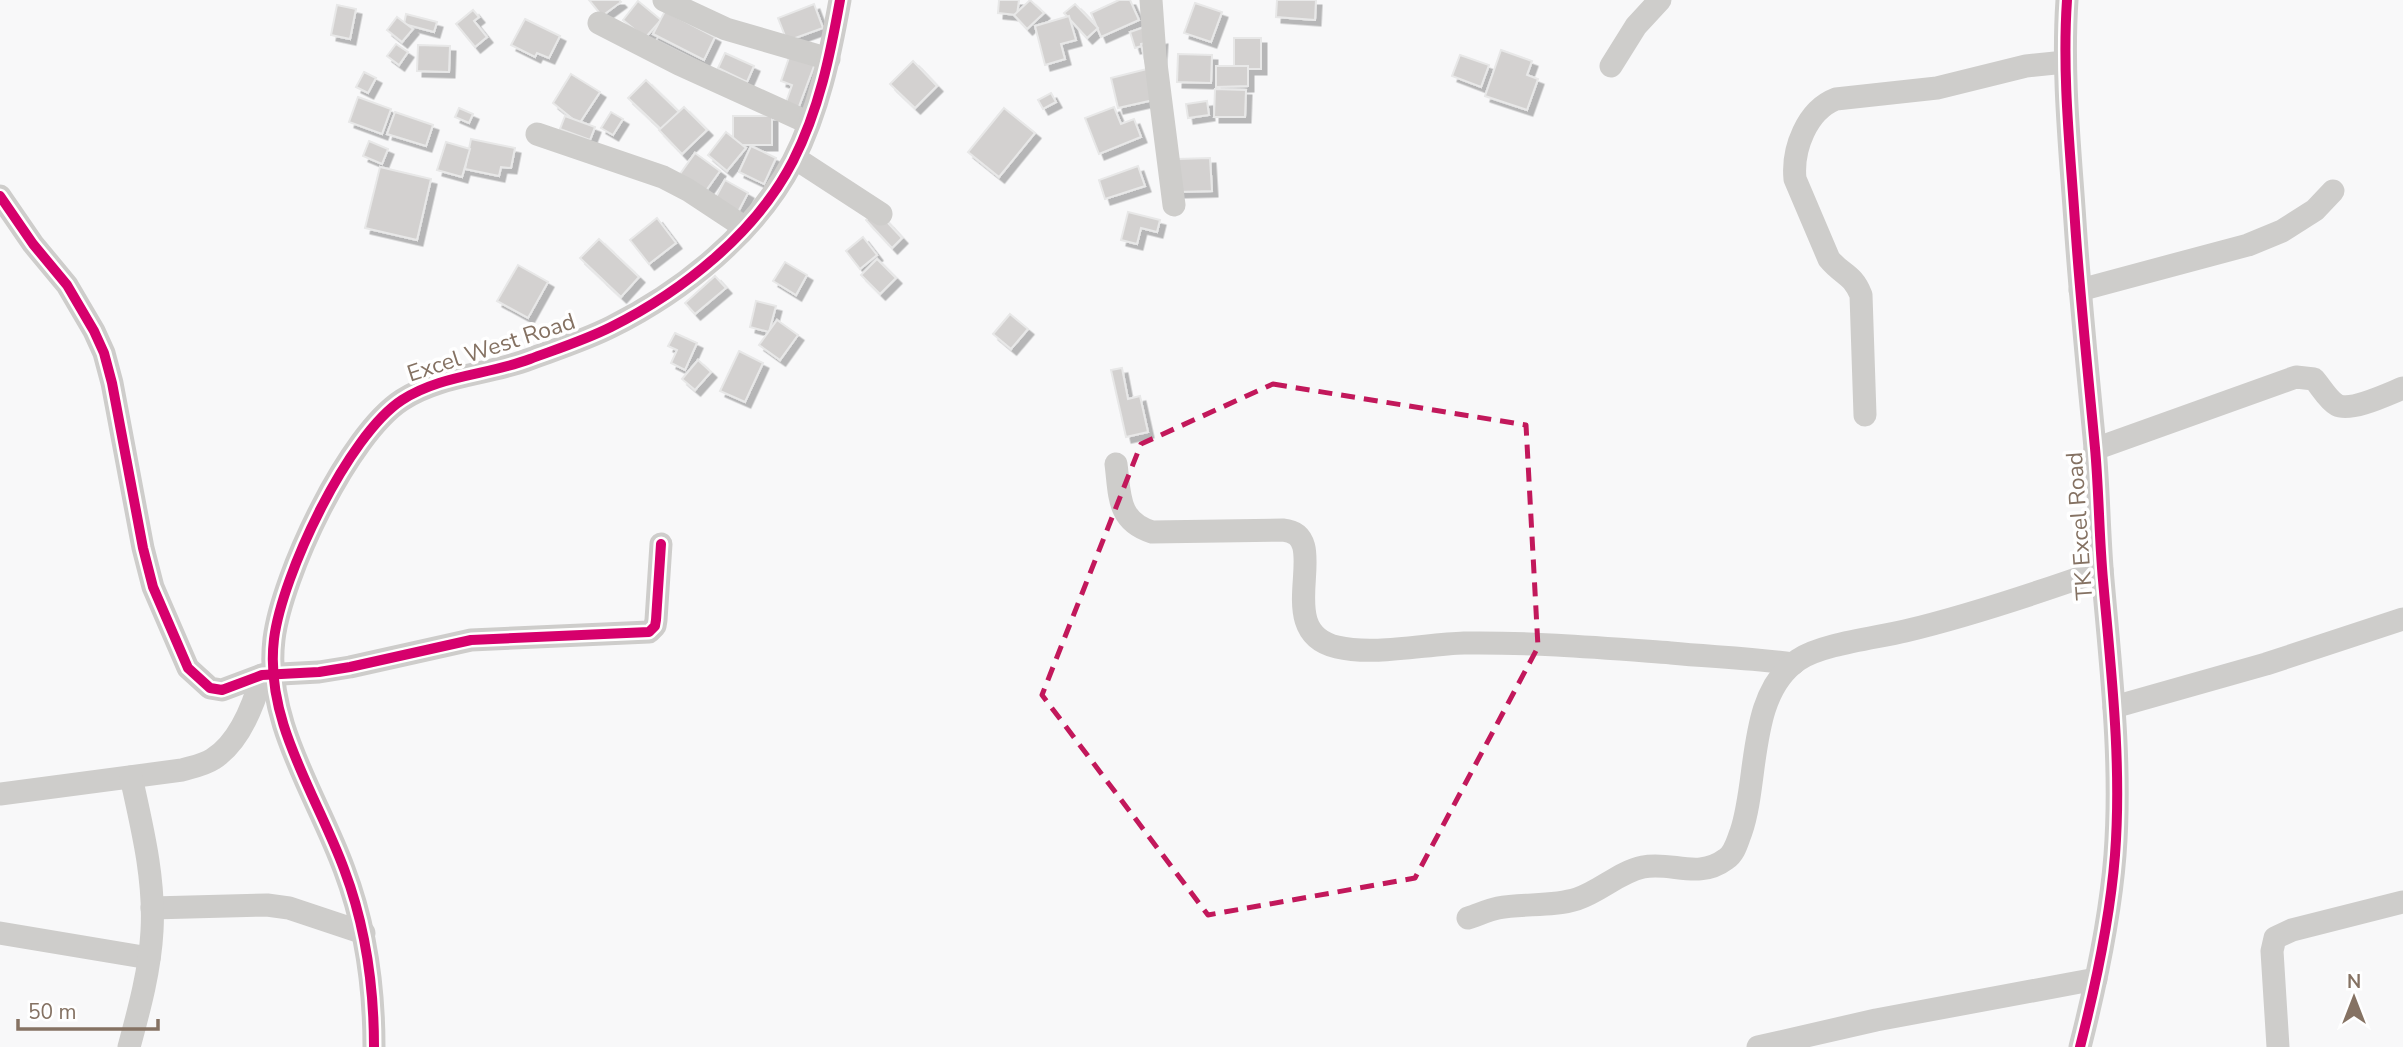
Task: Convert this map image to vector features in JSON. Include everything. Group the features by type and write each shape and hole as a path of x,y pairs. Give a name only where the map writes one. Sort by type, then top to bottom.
{"street":[{"path":"664,0 726,29 829,59"},
{"name":"Excel West Road","path":"374,1047 374,1001 364,933 343,865 306,786 267,674 285,593 300,552 341,473 374,423 389,409 429,386 492,372 610,328 639,312 716,258 777,188 794,158 809,123 829,59 840,0"},
{"path":"1151,0 1155,56 1174,205"},
{"path":"1611,66 1636,26 1660,0"},
{"name":"TK Excel Road","path":"2067,0 2066,100 2095,449 2118,800 2107,922 2080,1047"},
{"path":"599,23 679,64 809,123"},
{"path":"1865,415 1861,295 1854,279 1837,269 1829,259 1795,179 1794,167 1804,131 1823,104 1836,99 1937,88 2025,66 2065,62"},
{"path":"537,134 663,177 688,190 744,228"},
{"path":"794,158 881,214"},
{"path":"2080,290 2248,245 2282,231 2315,210 2333,191"},
{"path":"0,197 33,244 67,285 104,353 148,570 188,667 201,681 215,690 267,674 319,673 471,640 649,632 655,626 661,544"},
{"path":"2095,449 2296,377 2314,379 2334,403 2344,407 2358,405 2403,388"},
{"path":"1116,464 1126,518 1138,528 1152,533 1283,530 1300,535 1305,549 1304,610 1307,622 1314,637 1336,647 1366,650 1466,643 1539,645 1793,664"},
{"path":"1468,918 1498,908 1576,899 1634,869 1648,866 1695,870 1725,860 1735,847 1744,823 1761,722 1769,697 1783,673 1793,664 1809,654 1907,631 2037,593 2102,570"},
{"path":"2114,707 2186,688 2403,620"},
{"path":"0,794 182,770 214,759 235,737 267,674"},
{"path":"129,1047 149,958 152,908 145,840 131,777"},
{"path":"2278,1047 2272,951 2275,938 2292,930 2403,902"},
{"path":"152,908 267,905 289,908 364,933"},
{"path":"0,933 149,958"},
{"path":"1758,1047 1876,1020 2096,979"}],"highlighted area":[{"path":"1273,384 1526,425 1538,647 1415,878 1208,915 1042,695 1141,444"}],"building":[{"path":"589,0 619,0 621,2 602,16"},
{"path":"999,0 1019,0 1017,15 998,13"},
{"path":"1030,0 1044,13 1027,29 1014,15"},
{"path":"1119,0 1130,0 1139,20 1101,37 1091,13"},
{"path":"1277,0 1316,0 1315,20 1276,17"},
{"path":"638,1 661,20 645,38 623,20"},
{"path":"1195,3 1222,12 1211,42 1184,33"},
{"path":"814,4 823,28 787,41 778,18"},
{"path":"1075,4 1098,28 1087,38 1064,13"},
{"path":"337,5 356,9 350,39 331,35"},
{"path":"473,10 479,17 474,21 487,37 475,47 456,24"},
{"path":"665,11 715,37 704,60 653,34"},
{"path":"406,14 437,22 434,32 404,24"},
{"path":"1069,16 1076,40 1061,44 1065,59 1045,65 1035,26"},
{"path":"397,17 413,29 402,42 387,30"},
{"path":"525,19 560,36 549,58 537,53 535,57 511,45"},
{"path":"1150,25 1155,42 1135,48 1130,32"},
{"path":"1234,38 1261,38 1261,69 1234,69"},
{"path":"1162,39 1158,99 1118,108 1111,78 1147,69 1141,44"},
{"path":"396,44 408,52 399,65 387,56"},
{"path":"418,45 450,46 449,72 417,71"},
{"path":"792,49 817,58 798,109 785,105 792,85 781,81"},
{"path":"1501,50 1532,61 1527,75 1538,79 1527,110 1485,96"},
{"path":"725,53 754,66 747,82 718,68"},
{"path":"1178,54 1212,55 1211,83 1177,82"},
{"path":"1460,55 1489,65 1481,87 1452,76"},
{"path":"913,61 937,86 915,108 890,84"},
{"path":"1216,66 1248,66 1248,86 1216,87"},
{"path":"364,72 376,78 368,93 356,87"},
{"path":"571,74 600,92 579,124 553,103"},
{"path":"646,80 681,114 664,132 628,98"},
{"path":"1215,89 1246,90 1245,117 1214,117"},
{"path":"1051,93 1056,102 1043,109 1038,100"},
{"path":"358,97 391,109 382,134 349,122"},
{"path":"1207,101 1209,115 1188,118 1186,104"},
{"path":"684,107 707,130 682,154 659,130"},
{"path":"1114,107 1121,124 1134,119 1141,137 1099,154 1085,118"},
{"path":"459,108 473,114 469,123 455,117"},
{"path":"1004,108 1035,133 999,177 968,152"},
{"path":"395,112 433,125 426,146 387,134"},
{"path":"611,112 623,119 613,135 601,128"},
{"path":"565,116 595,127 590,140 560,129"},
{"path":"733,116 772,116 772,145 733,145"},
{"path":"726,132 746,148 727,171 708,155"},
{"path":"471,139 515,148 511,168 501,167 499,176 465,169"},
{"path":"369,141 388,149 382,164 363,156"},
{"path":"446,142 470,149 462,177 437,170"},
{"path":"751,146 776,158 764,184 739,172"},
{"path":"695,153 720,171 705,192 680,174"},
{"path":"1210,158 1212,191 1178,192 1177,159"},
{"path":"1138,166 1145,186 1105,199 1099,180"},
{"path":"380,167 431,179 417,240 365,228"},
{"path":"725,180 748,193 737,214 714,201"},
{"path":"876,210 902,238 892,248 866,220"},
{"path":"1128,212 1160,220 1157,232 1141,228 1137,244 1121,240"},
{"path":"657,218 676,243 649,264 630,240"},
{"path":"863,237 877,255 860,269 846,251"},
{"path":"599,239 639,277 621,297 580,258"},
{"path":"877,259 896,278 880,294 861,275"},
{"path":"785,262 807,275 796,295 773,281"},
{"path":"518,265 548,282 528,318 497,301"},
{"path":"715,276 726,288 695,314 685,303"},
{"path":"756,301 776,306 769,332 750,327"},
{"path":"1010,314 1028,329 1011,349 993,334"},
{"path":"777,320 798,335 780,360 759,345"},
{"path":"675,333 697,343 685,370 671,363 677,350 668,346"},
{"path":"739,351 763,363 745,402 720,391"},
{"path":"698,360 711,372 695,390 682,379"},
{"path":"1122,368 1128,399 1140,396 1148,432 1126,437 1111,370"}],"cycle path":[{"path":"374,1047 370,979 363,934 352,891 295,757 277,699 273,669 274,639 290,580 304,544 340,474 360,443 381,418 402,400 432,385 514,364 611,327 665,296 715,258 738,236 778,187 802,142 822,82 840,0"},
{"path":"2067,0 2065,56 2069,139 2115,717 2117,786 2115,855 2110,903 2080,1047"},
{"path":"0,196 33,244 67,285 104,353 153,587 188,668 210,688 222,690 262,675 319,672 350,667 471,640 649,632 655,626 656,620 661,544"}]}
